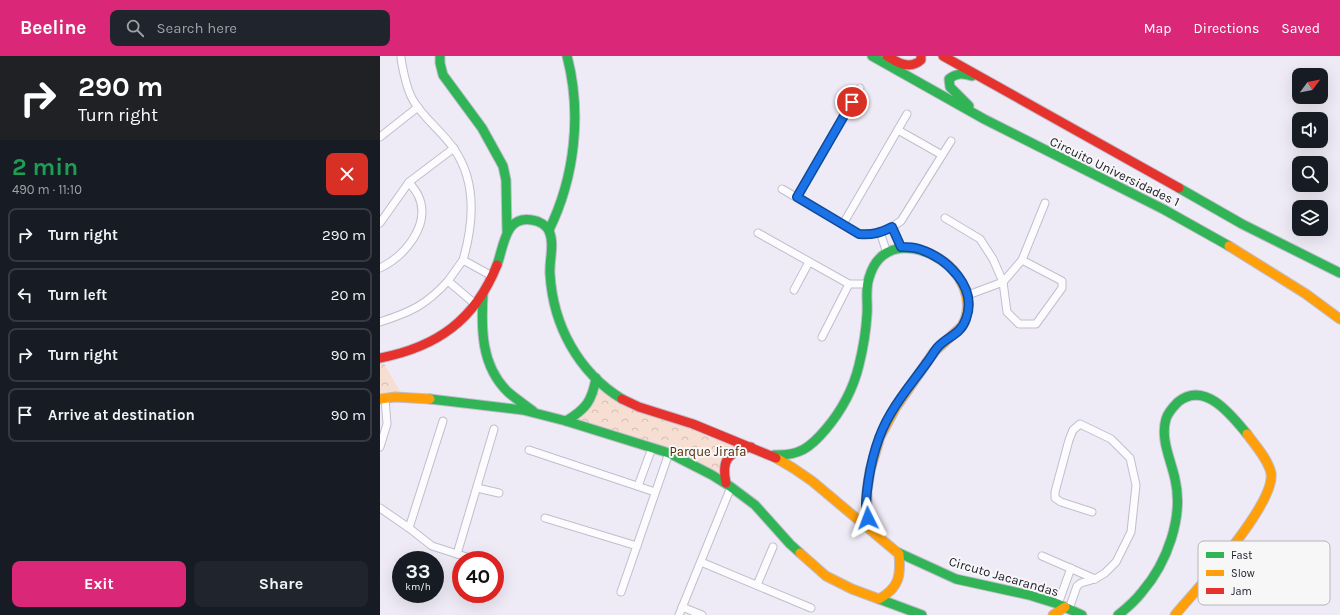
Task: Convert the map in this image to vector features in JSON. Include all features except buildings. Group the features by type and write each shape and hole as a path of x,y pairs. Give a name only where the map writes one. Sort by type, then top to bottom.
{"street":[{"path":"380,322 417,308 431,298 448,281 464,260 469,240 472,216 472,197 468,177 462,161 454,148 413,100 407,86 401,56"},
{"path":"440,56 443,75 482,128 503,166 506,180 507,237"},
{"path":"549,230 566,189 571,161 575,101 573,79 567,56"},
{"name":"Circuito Universidades 1","path":"872,56 978,115 1043,149 1144,198 1202,229 1320,302 1340,319"},
{"path":"887,56 904,65 910,66 918,64 921,60 921,56"},
{"name":"Circuito Universidades 1","path":"943,56 1242,224 1340,273"},
{"path":"978,115 950,86 949,79 955,74 963,73 994,85"},
{"path":"797,197 860,88"},
{"path":"380,137 418,107"},
{"path":"843,224 907,114"},
{"path":"898,130 942,155"},
{"path":"782,189 859,234 870,235 892,227 901,221 951,141"},
{"path":"380,223 409,182 454,148"},
{"path":"380,268 388,264 402,253 413,240 420,226 422,211 418,196 409,182"},
{"path":"968,295 1003,282 1022,260 1045,203"},
{"path":"945,218 980,239 993,259 1003,282 1008,312 1020,324 1036,324 1062,288 1062,281 1022,260"},
{"path":"380,358 414,350 430,343 458,323 475,304 497,267 511,224 518,220 539,221 549,230 552,241 550,270 551,288 561,327 571,347 596,378 628,403 687,422 751,447 769,455 802,474 822,488 899,554 901,571 896,586 879,599"},
{"path":"892,227 901,247"},
{"path":"880,232 887,253"},
{"path":"758,233 849,284 868,284"},
{"path":"769,455 786,456 806,450 817,440 839,413 854,381 860,360 867,314 869,277 874,266 881,257 901,247 918,248 942,260 959,276 963,283 968,295 968,311 964,324 957,333 937,349 898,401 884,426 870,467 866,503 868,518 877,535"},
{"path":"464,260 492,276"},
{"path":"794,290 809,262"},
{"path":"448,281 475,304"},
{"path":"822,337 849,284"},
{"path":"483,290 481,323 482,342 489,363 497,378 509,393 536,413"},
{"path":"566,421 585,409 594,391 596,378"},
{"path":"1118,615 1140,594 1156,574 1174,528 1177,491 1174,470 1165,438 1164,427 1166,419 1174,407 1189,396 1203,396 1223,407 1260,452 1269,469 1271,478 1267,492 1251,520 1235,541"},
{"path":"380,447 387,424 383,399 441,399 523,410 566,421 669,453 712,475 728,485 755,506 790,544 826,576 852,589 922,615"},
{"path":"409,528 443,421"},
{"path":"1053,615 1064,607 1077,586 1081,583 1096,579 1106,573 1116,562 1131,532 1136,485 1130,458 1111,439 1080,424 1073,430 1069,440 1055,492 1055,498 1061,502 1092,512"},
{"path":"458,551 494,429"},
{"path":"679,615 701,562 728,485 724,466 736,450 751,447"},
{"path":"638,486 652,448"},
{"path":"529,450 655,492"},
{"path":"621,592 669,453"},
{"path":"477,488 499,493"},
{"path":"380,508 432,546 452,552"},
{"path":"545,518 636,546"},
{"path":"757,585 773,547"},
{"name":"Circuto Jacarandas","path":"896,552 956,578 1029,595 1082,615"},
{"path":"1042,556 1096,579"},
{"path":"701,562 811,608"},
{"path":"1064,607 1071,568"},
{"path":"1175,615 1198,589"},
{"path":"682,607 702,615"}],"green space":[{"path":"381,358 403,397 380,399"},
{"name":"Parque Jirafa","path":"596,378 613,393 751,447 729,459 726,483 656,448 566,421 586,406"}],"traffic: fast":[{"path":"440,56 443,75 482,128 503,166 506,180 507,231"},
{"path":"549,230 558,210 565,188 573,144 575,122 574,100 572,78 567,56"},
{"path":"872,56 984,119 1163,209 1229,246"},
{"path":"969,106 950,87 949,79 960,74 972,76"},
{"path":"1179,188 1242,224 1340,273"},
{"path":"497,265 507,234 516,222 532,220 540,222 546,227 552,241 550,269 552,293 562,329 581,361 606,388 622,399"},
{"path":"774,455 790,454 803,450 809,446 832,422 842,407 857,374 867,320 868,282 874,266 880,258 888,252 907,248 917,249 938,258"},
{"path":"483,294 483,334 492,371 508,392 533,411"},
{"path":"566,421 587,404 596,378"},
{"path":"1118,615 1137,598 1151,580 1166,554 1175,524 1177,494 1175,479 1164,434 1164,427 1169,412 1178,402 1188,396 1198,395 1208,398 1226,410 1247,434"},
{"path":"430,399 523,410 566,421 669,453 712,475 755,505 800,553"},
{"path":"897,552 956,579 1029,595 1058,604 1082,615"},
{"path":"879,599 922,615"}],"traffic: slow":[{"path":"1229,246 1306,294 1340,319"},
{"path":"873,530 867,516 867,491 870,471 880,437 896,407 934,352 962,326 966,316 967,297 964,288 953,271 938,258"},
{"path":"380,399 395,397 430,399"},
{"path":"1237,541 1261,505 1269,487 1271,473 1261,452 1247,434"},
{"path":"776,458 812,481 899,554 899,575 895,586 886,595 879,599 852,589 826,576 800,553"},
{"path":"1175,615 1198,588"},
{"path":"1053,615 1065,607"}],"traffic: jam":[{"path":"887,56 895,61 908,65 917,63 921,60 921,56"},
{"path":"943,56 1179,188"},
{"path":"380,358 419,347 452,328 465,316 477,301 488,284 497,265"},
{"path":"622,399 639,407 693,424 776,458"},
{"path":"726,483 725,468 728,458 743,449 751,447"}],"route":[{"path":"852,102 797,197 859,234 870,235 892,227 901,247 918,248 942,260 950,266 963,283 969,301 964,324 957,333 941,344 937,349 898,401 884,426 870,467 866,503 868,518"}]}
